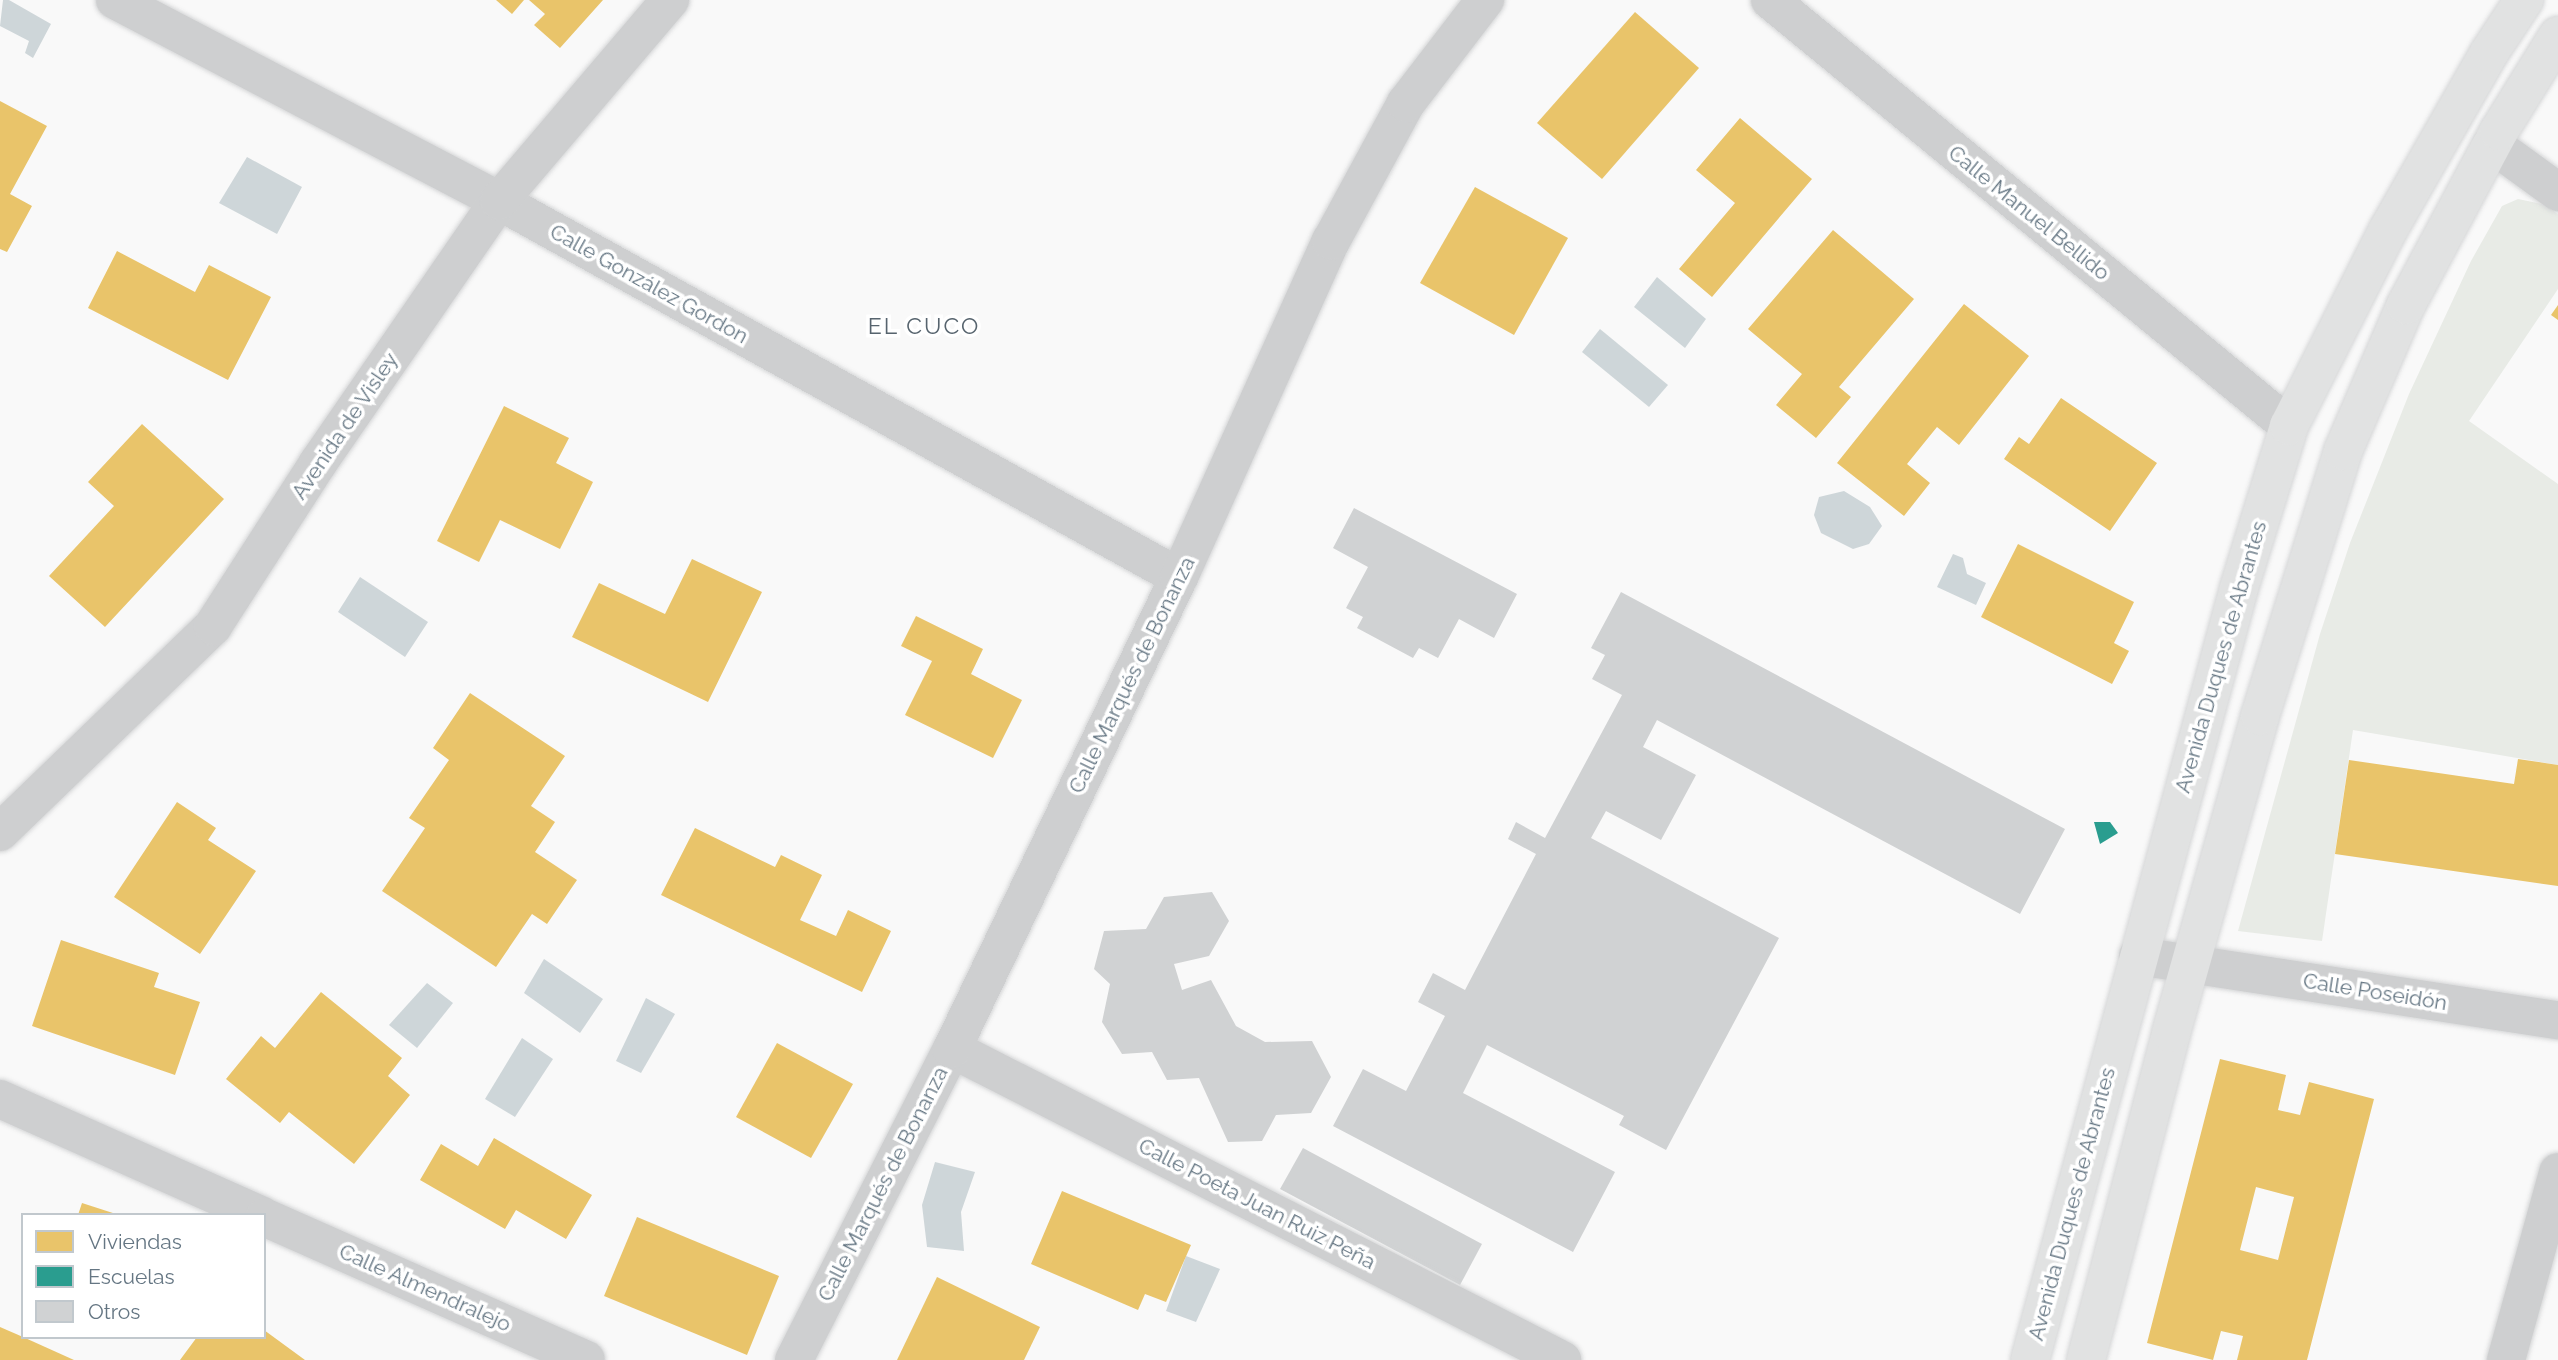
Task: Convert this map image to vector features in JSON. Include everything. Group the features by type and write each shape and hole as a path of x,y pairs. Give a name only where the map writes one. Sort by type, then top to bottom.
{"main road":[{"name":"Avenida Duques de Abrantes","path":"2030,1360 2239,588 2289,426 2388,230 2489,53 2524,0"},
{"path":"2086,1360 2171,1033 2260,716 2343,451 2406,305 2492,144 2558,36"}],"street":[{"name":"Calle González Gordon","path":"115,0 499,201 1179,577"},
{"name":"Avenida de Visley","path":"0,832 213,626 318,463 499,201 670,0"},
{"name":"Calle Marqués de Bonanza","path":"794,1360 952,1049 1179,577 1331,241 1406,103 1485,0"},
{"name":"Calle Manuel Bellido","path":"1770,0 2289,426"},
{"path":"2492,144 2558,192"},
{"name":"Calle Poseidón","path":"2138,956 2558,1020"},
{"name":"Calle Poeta Juan Ruiz Peña","path":"952,1049 1562,1360"},
{"name":"Calle Almendralejo","path":"0,1099 255,1213"},
{"path":"2506,1360 2558,1172"},
{"name":"Calle Almendralejo","path":"266,1218 586,1360"}],"shaded area":[{"path":"3,0 9,0 51,24 33,58 25,53 29,41 0,26"},
{"path":"247,157 302,187 277,234 219,203"},
{"path":"2518,199 2542,204 2558,214 2558,289 2469,421 2558,484 2558,765 2353,730 2322,941 2238,931 2320,634 2350,543 2409,394 2471,261 2502,206"},
{"path":"1657,277 1706,319 1685,348 1634,307"},
{"path":"1600,329 1668,385 1649,407 1582,352"},
{"path":"1844,491 1870,507 1882,526 1869,544 1853,549 1821,533 1814,515 1819,497"},
{"path":"1953,554 1963,558 1967,574 1986,583 1976,605 1937,587"},
{"path":"360,577 428,622 405,657 338,612"},
{"path":"544,959 603,999 580,1033 524,993"},
{"path":"427,983 453,1003 417,1048 389,1025"},
{"path":"646,998 675,1014 641,1073 616,1061"},
{"path":"522,1038 553,1059 515,1117 485,1099"},
{"path":"935,1162 975,1172 961,1212 964,1251 927,1247 922,1205"},
{"path":"1186,1256 1220,1269 1196,1322 1166,1311"}],"building: Viviendas":[{"path":"496,0 524,0 512,14"},
{"path":"529,0 603,0 560,48 534,25 545,14"},
{"path":"1635,12 1699,68 1602,179 1537,123"},
{"path":"0,101 47,126 10,194 32,206 7,252 0,249"},
{"path":"1740,118 1812,179 1712,297 1679,269 1735,203 1696,170"},
{"path":"1475,187 1568,238 1514,335 1420,283"},
{"path":"1833,230 1914,299 1839,387 1851,397 1816,438 1776,405 1802,374 1748,329"},
{"path":"117,251 195,292 209,265 271,297 228,380 88,308"},
{"path":"1964,304 2029,356 1959,445 1937,427 1907,464 1930,483 1904,516 1837,463"},
{"path":"2558,305 2558,320 2551,315"},
{"path":"2061,398 2157,463 2110,531 2004,459 2019,437 2029,444"},
{"path":"504,406 569,438 556,463 593,482 560,549 500,520 479,562 437,541"},
{"path":"142,424 224,499 105,627 49,576 114,506 88,482"},
{"path":"2018,544 2134,602 2114,643 2129,651 2112,684 1981,617"},
{"path":"692,559 762,592 708,702 572,637 599,583 665,614"},
{"path":"916,616 983,649 971,674 1022,700 993,758 905,715 932,661 901,646"},
{"path":"470,693 565,756 531,806 555,822 535,852 577,880 547,924 532,914 496,967 382,891 425,828 409,818 449,760 433,748"},
{"path":"2518,759 2558,765 2558,886 2335,854 2349,760 2514,784"},
{"path":"177,802 216,828 208,840 256,871 200,954 114,897"},
{"path":"695,828 775,867 781,855 822,875 800,920 836,936 848,910 891,931 862,992 661,895"},
{"path":"61,940 159,973 154,987 200,1002 175,1075 32,1026"},
{"path":"321,992 402,1058 388,1076 410,1095 354,1164 289,1112 280,1123 226,1079 261,1036 275,1048"},
{"path":"777,1043 853,1084 811,1158 736,1117"},
{"path":"2220,1059 2286,1075 2278,1110 2300,1115 2309,1082 2374,1099 2307,1360 2237,1360 2243,1336 2221,1331 2213,1360 2147,1343","holes":["2256,1187 2294,1197 2278,1260 2240,1250"]},
{"path":"494,1138 592,1195 566,1239 516,1210 505,1229 420,1180 441,1144 478,1166"},
{"path":"1062,1191 1191,1245 1166,1302 1145,1294 1138,1310 1031,1264"},
{"path":"82,1203 113,1213 79,1213"},
{"path":"637,1217 779,1276 747,1355 604,1296"},
{"path":"937,1277 1040,1327 1024,1360 897,1360"},
{"path":"0,1327 21,1336 21,1339 27,1339 74,1360 0,1360"},
{"path":"266,1331 305,1360 180,1360 196,1339 266,1339"}],"building: Escuelas":[{"path":"2094,822 2110,822 2118,833 2100,844"}],"building: Otros":[{"path":"1354,508 1517,594 1494,638 1459,619 1438,658 1419,648 1413,658 1357,628 1363,617 1346,608 1368,567 1333,548"},
{"path":"1621,592 2065,829 2020,914 1657,720 1643,747 1696,775 1661,840 1606,811 1591,838 1779,938 1666,1150 1619,1125 1624,1116 1487,1045 1463,1093 1615,1172 1573,1252 1333,1126 1363,1069 1406,1091 1445,1016 1418,1002 1433,973 1465,990 1536,854 1508,839 1516,822 1545,838 1622,695 1592,679 1605,655 1591,648"},
{"path":"1212,892 1229,921 1209,956 1174,964 1182,990 1211,980 1236,1026 1265,1042 1312,1041 1331,1077 1311,1113 1276,1115 1262,1141 1228,1142 1199,1078 1167,1080 1152,1052 1122,1054 1102,1022 1110,984 1094,969 1104,931 1146,929 1164,897"},
{"path":"1303,1148 1482,1244 1460,1285 1280,1189"}],"district":[{"name":"EL CUCO","path":"924,326"}]}
